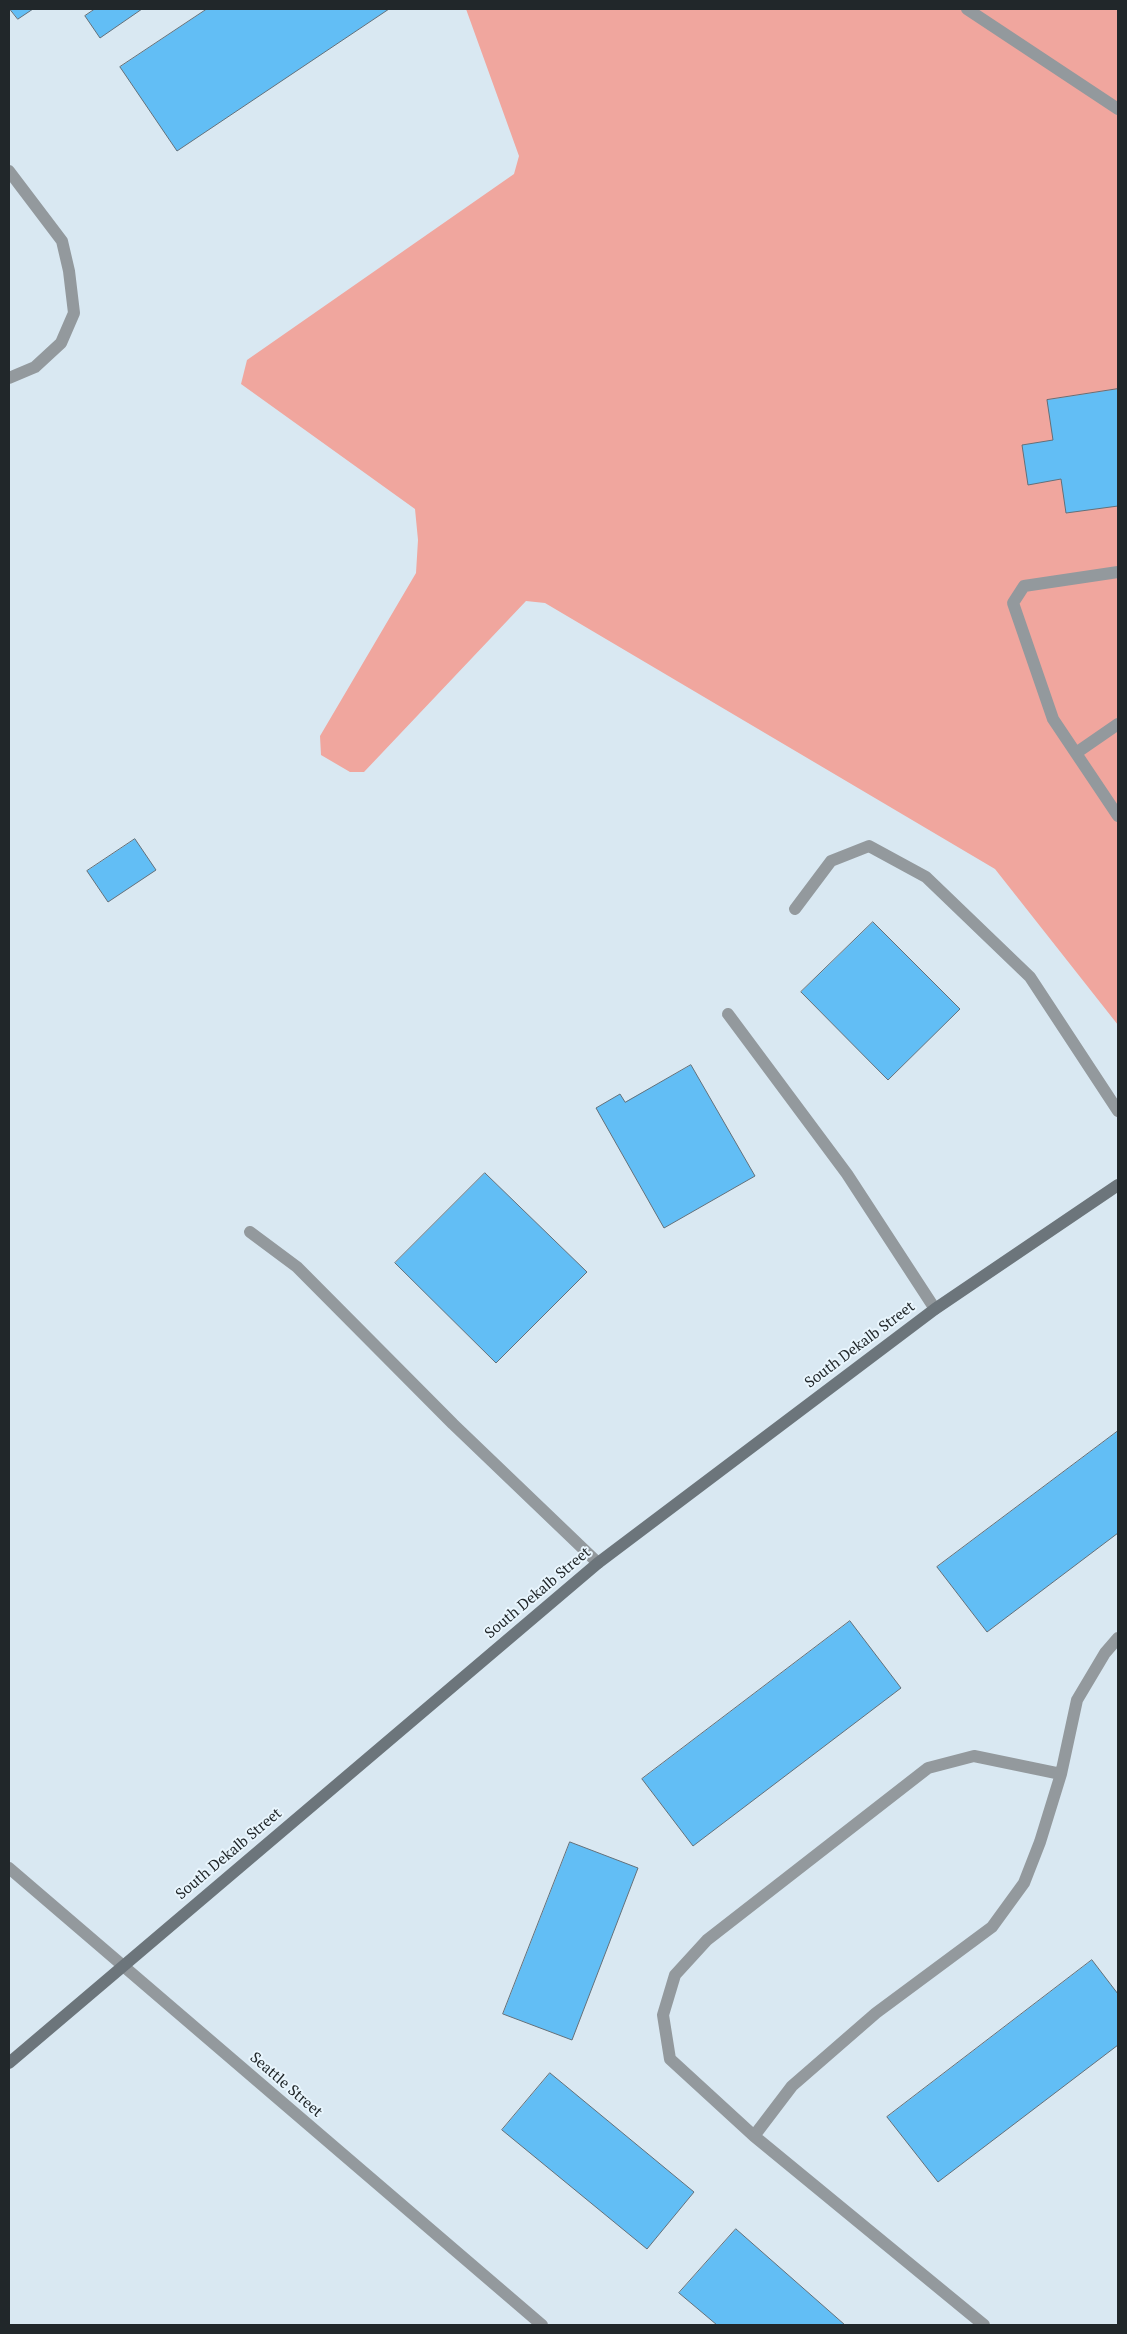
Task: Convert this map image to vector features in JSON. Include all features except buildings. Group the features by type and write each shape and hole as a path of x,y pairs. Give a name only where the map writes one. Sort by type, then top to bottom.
{"main road":[{"name":"South Dekalb Street","path":"9,2063 598,1563 935,1309 1118,1185"}],"street":[{"path":"967,9 1118,109"},
{"path":"9,171 62,241 69,271 74,313 61,343 34,367 9,378"},
{"path":"1118,572 1024,586 1013,603 1053,720 1118,816"},
{"path":"1076,753 1118,724"},
{"path":"795,909 831,861 869,846 926,877 1030,976 1118,1110"},
{"path":"728,1014 847,1174 935,1309"},
{"path":"250,1232 297,1267 453,1424 598,1563"},
{"path":"754,2136 792,2086 876,2014 992,1927 1024,1883 1040,1842 1061,1774 1077,1700 1104,1652 1118,1638"},
{"path":"984,2325 754,2136 670,2059 663,2015 675,1975 707,1940 928,1768 974,1756 1061,1774"},
{"name":"Seattle Street","path":"9,1868 542,2325"}],"shaded area":[{"path":"466,9 1118,9 1118,1025 995,869 545,603 526,601 364,772 350,772 321,755 320,736 416,573 418,540 415,509 241,384 247,360 514,174 519,156"}]}
